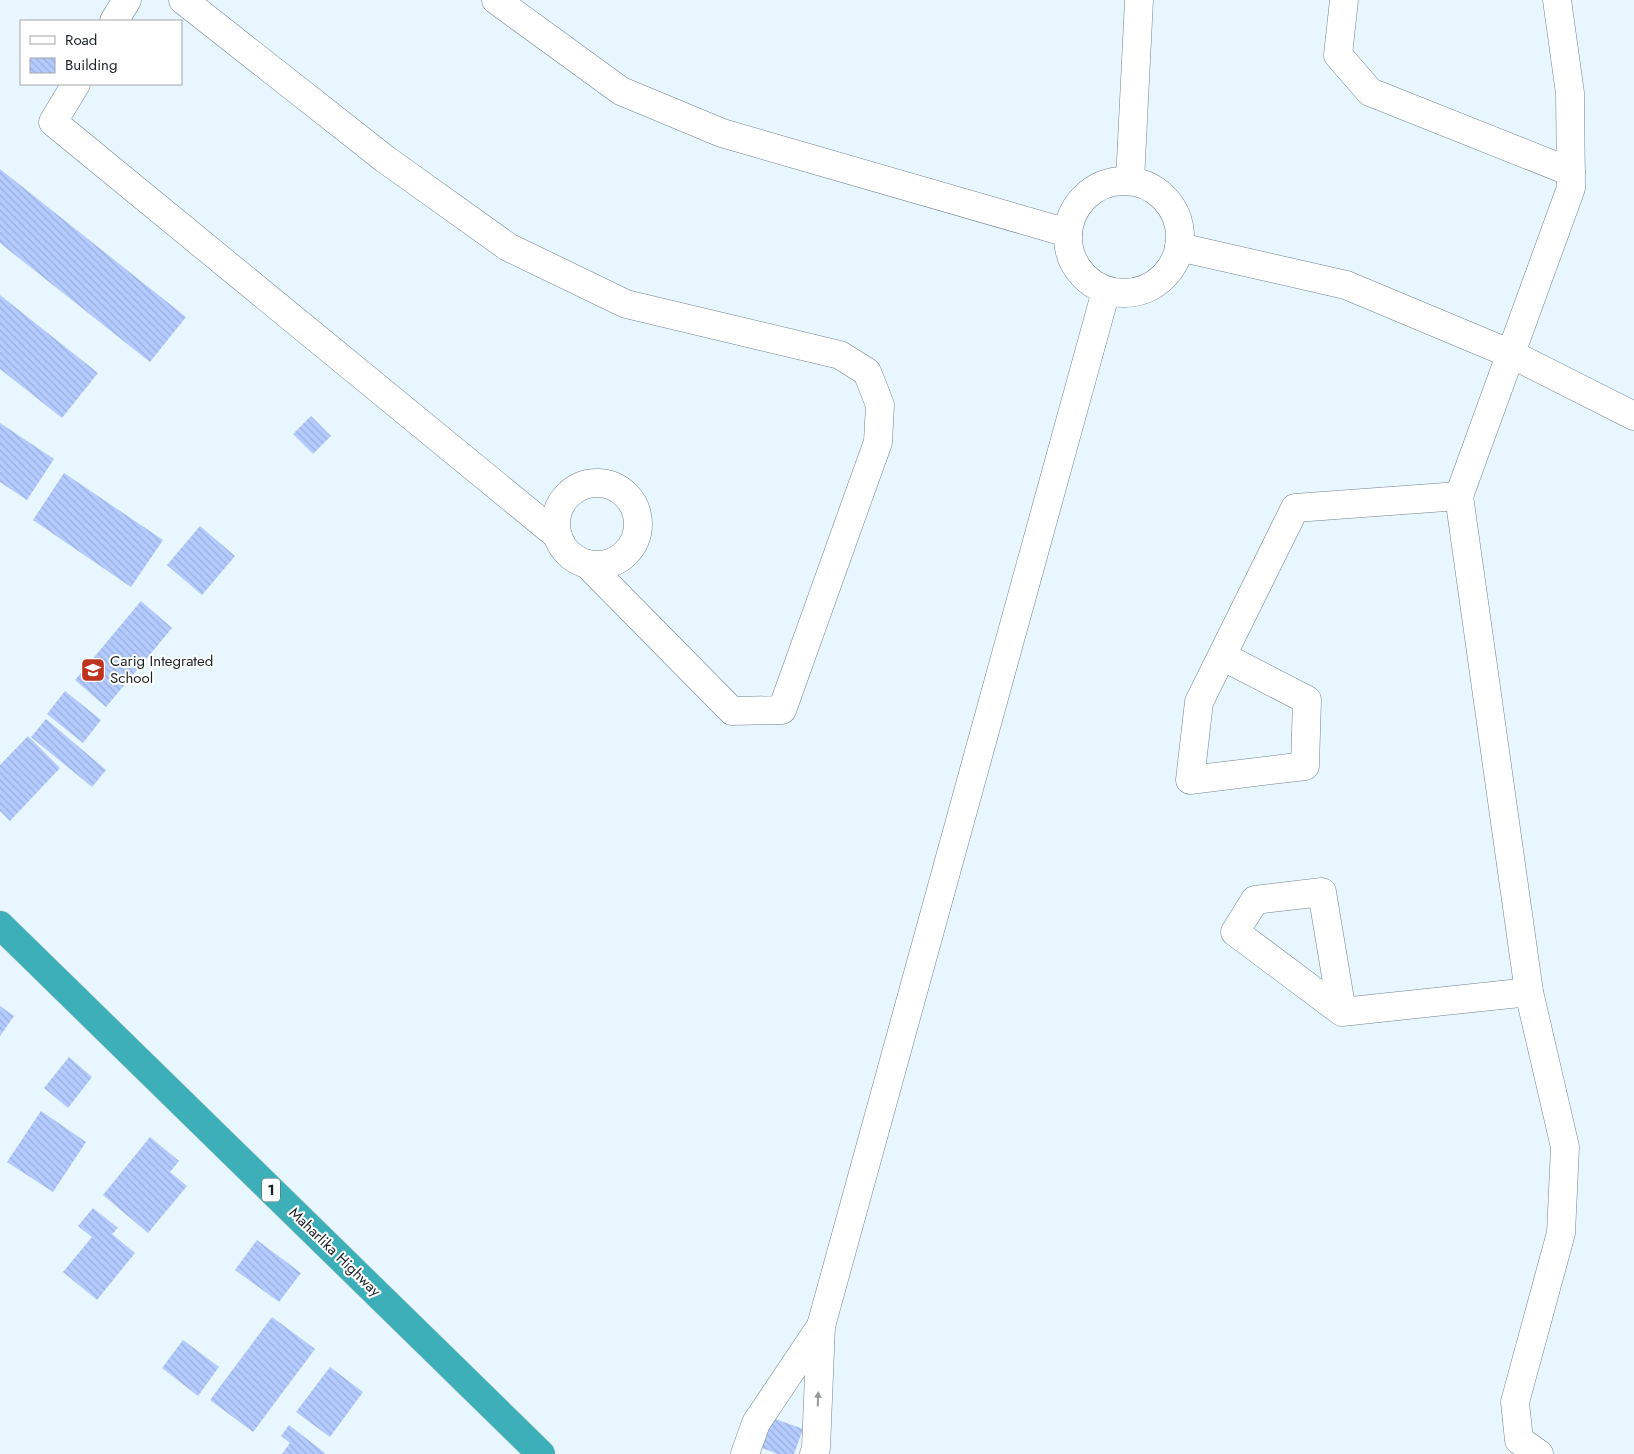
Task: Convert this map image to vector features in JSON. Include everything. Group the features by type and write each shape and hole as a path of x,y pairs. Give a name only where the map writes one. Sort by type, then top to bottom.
{"highway":[{"name":"Maharlika Highway","path":"0,925 541,1454"}],"street":[{"path":"115,20 127,0"},
{"path":"183,0 385,159 508,247 626,304 840,355 868,372 880,405 878,442 782,710 732,711 587,564"},
{"path":"496,0 621,91 722,133 1068,232"},
{"path":"1130,181 1139,0"},
{"path":"1344,0 1338,55 1370,92 1571,172"},
{"path":"1539,1454 1519,1440 1515,1402 1561,1233 1565,1147 1529,992 1459,496 1571,188 1570,93 1557,0"},
{"path":"75,85 53,122 558,536"},
{"path":"1130,181 1148,185 1162,195 1173,210 1180,228 1179,247 1173,265 1161,280 1144,290 1125,293 1106,290 1090,281 1077,267 1070,251 1068,232 1073,215 1082,200 1096,188 1113,182 1130,181"},
{"path":"1179,247 1346,285 1511,354 1634,416"},
{"path":"814,1454 816,1448 821,1326 1106,290"},
{"path":"601,483 614,486 625,494 633,504 638,517 638,530 634,543 625,554 614,562 600,566 587,564 574,558 564,549 558,536 556,522 559,509 566,497 576,489 588,484 601,483"},
{"path":"1222,656 1307,700 1305,766 1190,780 1199,702 1295,508 1459,496"},
{"path":"1342,1012 1322,892 1256,900 1235,932 1342,1012 1529,992"},
{"path":"745,1454 756,1423 821,1326"}],"building":[{"path":"0,169 186,317 150,362 0,243"},
{"path":"0,295 98,373 62,418 0,369"},
{"path":"311,416 331,436 313,454 293,434"},
{"path":"0,423 54,459 27,500 0,482"},
{"path":"64,473 163,540 131,587 33,520"},
{"path":"200,526 235,556 202,595 167,565"},
{"path":"141,601 172,628 106,707 75,680"},
{"path":"65,691 101,720 83,743 47,714"},
{"path":"46,719 106,770 92,787 31,737"},
{"path":"28,736 60,768 10,821 0,811 0,765"},
{"path":"0,1006 14,1016 0,1036"},
{"path":"69,1057 92,1077 68,1108 44,1088"},
{"path":"41,1111 86,1142 53,1192 7,1162"},
{"path":"150,1137 179,1161 170,1172 187,1186 148,1233 103,1195"},
{"path":"93,1208 118,1228 112,1234 135,1253 97,1300 63,1272 92,1237 78,1226"},
{"path":"257,1240 301,1273 279,1302 235,1270"},
{"path":"272,1317 315,1349 253,1432 210,1400"},
{"path":"183,1340 219,1367 198,1396 162,1368"},
{"path":"330,1367 363,1392 330,1437 296,1412"},
{"path":"770,1417 803,1429 794,1454 778,1454 759,1447"},
{"path":"289,1425 325,1453 282,1454 290,1443 281,1436"}],"place":[{"name":"Carig Integrated School","path":"93,670"}]}
